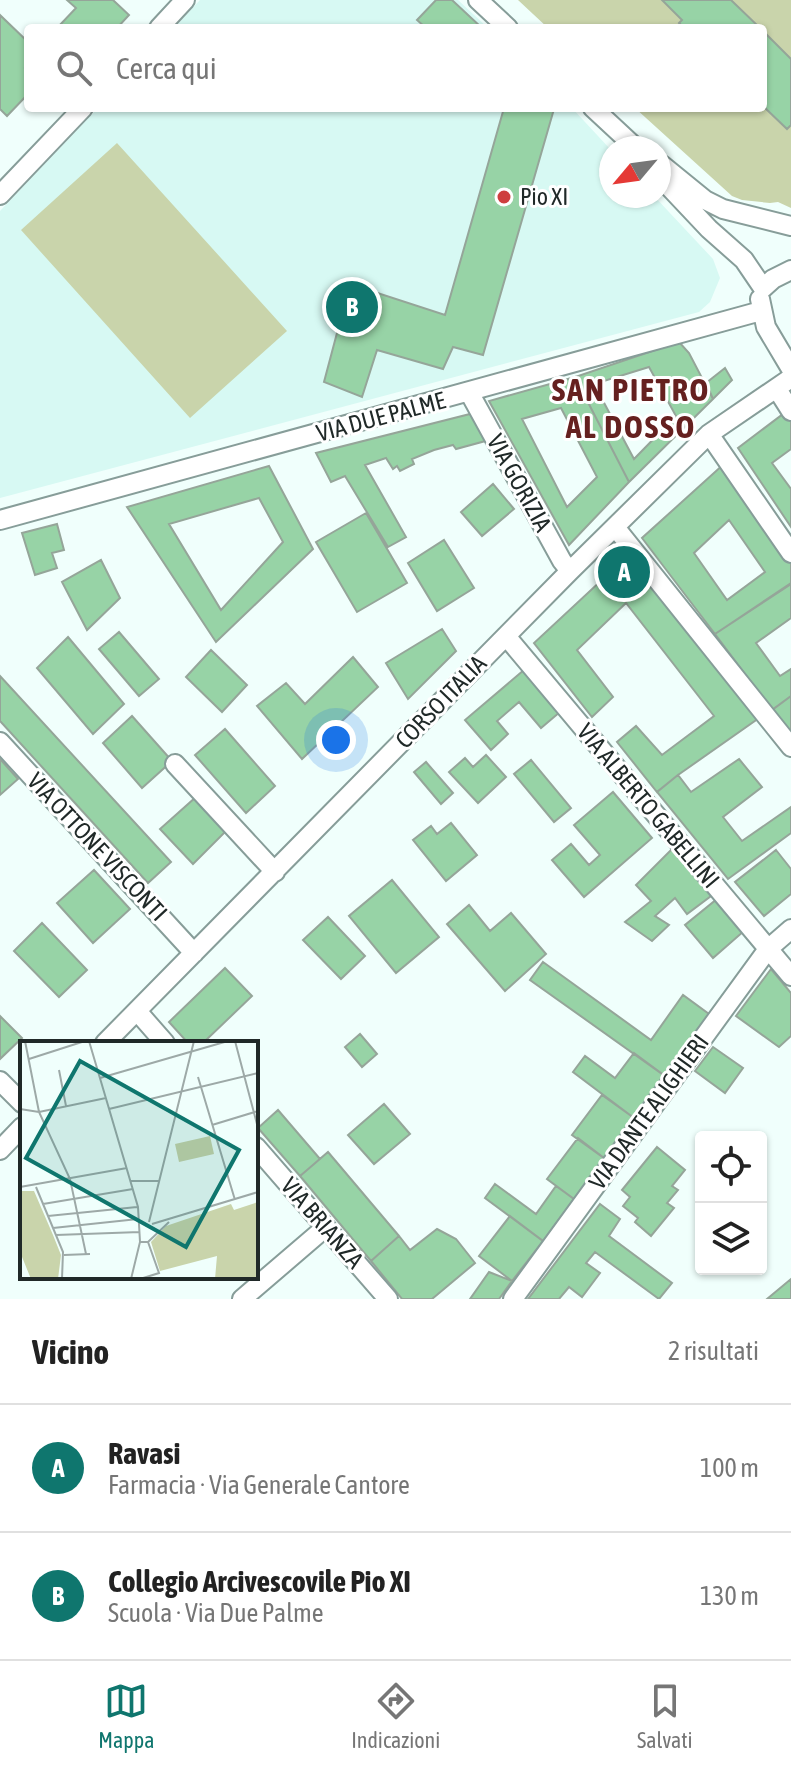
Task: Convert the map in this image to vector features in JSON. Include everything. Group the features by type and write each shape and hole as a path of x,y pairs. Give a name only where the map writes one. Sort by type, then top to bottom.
{"street":[{"path":"163,24 185,0"},
{"path":"478,0 504,24"},
{"path":"0,195 79,112"},
{"path":"597,112 624,136"},
{"path":"671,173 705,200 723,209 791,226"},
{"path":"671,189 744,260 763,288"},
{"path":"791,270 763,288 760,299 766,327 791,369"},
{"name":"VIA DUE PALME","path":"0,520 761,311"},
{"path":"784,383 791,411"},
{"name":"CORSO ITALIA","path":"107,1041 709,434 784,383"},
{"name":"VIA GORIZIA","path":"469,392 570,571"},
{"path":"709,434 791,553"},
{"path":"615,527 791,747"},
{"name":"VIA ALBERTO GABELLINI","path":"506,636 791,976"},
{"name":"VIA OTTONE VISCONTI","path":"0,742 194,953"},
{"path":"175,764 275,872"},
{"name":"VIA DANTE ALIGHIERI","path":"513,1299 768,949 791,929"},
{"path":"137,1011 163,1041"},
{"path":"0,1081 20,1101"},
{"path":"0,1150 20,1129"},
{"name":"VIA BRIANZA","path":"258,1149 388,1299"},
{"path":"242,1299 326,1227"}],"shaded area":[{"path":"200,0 458,0 484,24 178,24"},
{"path":"94,112 576,112 599,137 599,208 665,208 713,259 720,278 710,302 699,312 0,498 0,211"}],"green space":[{"path":"518,0 791,0 791,208 778,202 742,200 732,196 671,141 671,136 666,136 639,112 767,112 767,24 544,24"},
{"path":"117,143 287,331 190,418 21,230"}],"building":[{"path":"67,0 113,0 129,15 121,24 61,24 76,8"},
{"path":"436,0 452,0 478,24 422,24 417,20"},
{"path":"662,0 731,0 756,24 680,24 682,20"},
{"path":"0,15 24,38 24,98 7,116 0,109"},
{"path":"767,35 791,59 791,125 787,129 767,110"},
{"name":"Pio XI","path":"503,112 553,112 483,355 453,347 443,369 377,350 362,397 324,382 350,284 445,315"},
{"path":"679,342 689,353 713,399 629,482 575,377","holes":["649,367 676,416 634,459 594,384"]},
{"path":"725,368 732,380 713,399 706,383"},
{"path":"575,377 629,482 569,545 489,401","holes":["561,408 597,477 567,507 522,419"]},
{"path":"787,411 791,417 791,449 772,463 791,489 791,527 738,448"},
{"path":"474,413 489,440 456,449 453,445 434,450 412,459 414,464 400,471 397,466 393,469 386,458 365,465 406,537 388,547 345,476 331,482 316,453"},
{"path":"725,463 791,559 791,583 715,634 642,538","holes":["729,520 765,572 727,600 694,553"]},
{"path":"269,466 313,549 216,642 127,507","holes":["259,498 283,542 221,610 169,524"]},
{"path":"493,484 514,509 482,536 461,512"},
{"path":"366,513 407,583 357,612 316,542"},
{"path":"57,524 64,550 52,553 57,568 35,575 22,533"},
{"path":"444,540 474,588 437,611 408,563"},
{"path":"633,551 759,718 657,792 617,742 636,726 662,755 714,716 626,603 577,650 613,697 592,717 534,643"},
{"path":"101,560 120,598 87,630 62,582"},
{"path":"791,584 791,618 756,643 780,676 791,669 791,696 772,710 715,634"},
{"path":"442,629 456,651 408,699 386,663"},
{"path":"119,632 159,679 139,696 99,649"},
{"path":"68,637 124,704 93,734 37,668"},
{"path":"211,650 247,685 222,712 186,677"},
{"path":"353,657 378,687 302,759 257,706 286,683 305,704"},
{"path":"524,670 560,712 541,728 519,702 497,721 508,734 491,750 465,720"},
{"path":"0,676 171,862 148,883 0,721"},
{"path":"791,696 791,734 772,710"},
{"path":"132,716 172,761 142,788 103,743"},
{"path":"225,729 275,786 246,813 195,755"},
{"path":"486,755 506,777 478,803 449,772 465,758 473,767"},
{"path":"0,759 18,779 0,795"},
{"path":"739,759 762,787 723,817 742,841 791,807 791,833 728,879 657,792 678,775 691,792"},
{"path":"531,760 571,808 554,822 514,774"},
{"path":"426,762 453,793 441,804 414,772"},
{"path":"613,792 652,838 584,897 552,860 571,844 589,865 600,855 574,825"},
{"path":"196,797 227,830 193,864 160,829"},
{"path":"451,823 477,855 446,881 413,840 431,826 437,834"},
{"path":"677,844 715,893 687,914 675,898 655,916 669,925 652,941 625,922 651,901 636,885"},
{"path":"776,850 791,869 791,894 764,916 735,882"},
{"path":"94,870 130,909 93,943 57,903"},
{"path":"392,880 439,937 396,973 349,916"},
{"path":"717,899 744,931 713,958 685,925"},
{"path":"469,905 490,931 511,913 546,954 505,991 447,924"},
{"path":"328,917 365,956 341,979 303,940"},
{"path":"42,923 87,970 59,997 14,951"},
{"path":"543,962 651,1040 683,995 709,1014 665,1076 530,980"},
{"path":"225,968 252,996 205,1041 186,1041 169,1022"},
{"path":"771,969 791,993 791,1036 779,1047 736,1016"},
{"path":"0,1016 22,1038 0,1059"},
{"path":"360,1034 377,1054 362,1067 345,1047"},
{"path":"713,1047 743,1068 725,1093 695,1071"},
{"path":"634,1053 665,1076 634,1118 573,1072 585,1056 615,1078"},
{"path":"602,1095 634,1118 604,1158 572,1135"},
{"path":"384,1104 410,1134 374,1164 348,1135"},
{"path":"278,1110 320,1159 300,1176 258,1128"},
{"path":"578,1138 604,1158 574,1199 547,1179"},
{"path":"657,1147 685,1170 672,1186 678,1190 667,1203 674,1208 651,1236 635,1222 638,1218 623,1206 630,1197 622,1190"},
{"path":"328,1152 399,1236 371,1261 300,1176"},
{"path":"495,1184 536,1214 556,1186 574,1199 543,1241 485,1198"},
{"path":"600,1204 620,1219 609,1236 672,1283 659,1299 595,1252 586,1263 600,1273 582,1297 569,1287 559,1299 528,1299"},
{"path":"510,1216 543,1241 512,1281 479,1256"},
{"path":"437,1229 456,1239 475,1263 432,1299 402,1299 371,1261 399,1236 410,1250"},
{"path":"489,1272 512,1281 499,1299 470,1299"},
{"path":"791,1279 791,1299 767,1299"}],"place":[{"name":"Pio XI","path":"504,197"},
{"name":"Collegio Arcivescovile Pio XI","path":"352,307"},
{"name":"Ravasi","path":"624,572"}],"district":[{"name":"SAN PIETRO AL DOSSO","path":"631,408"}]}
